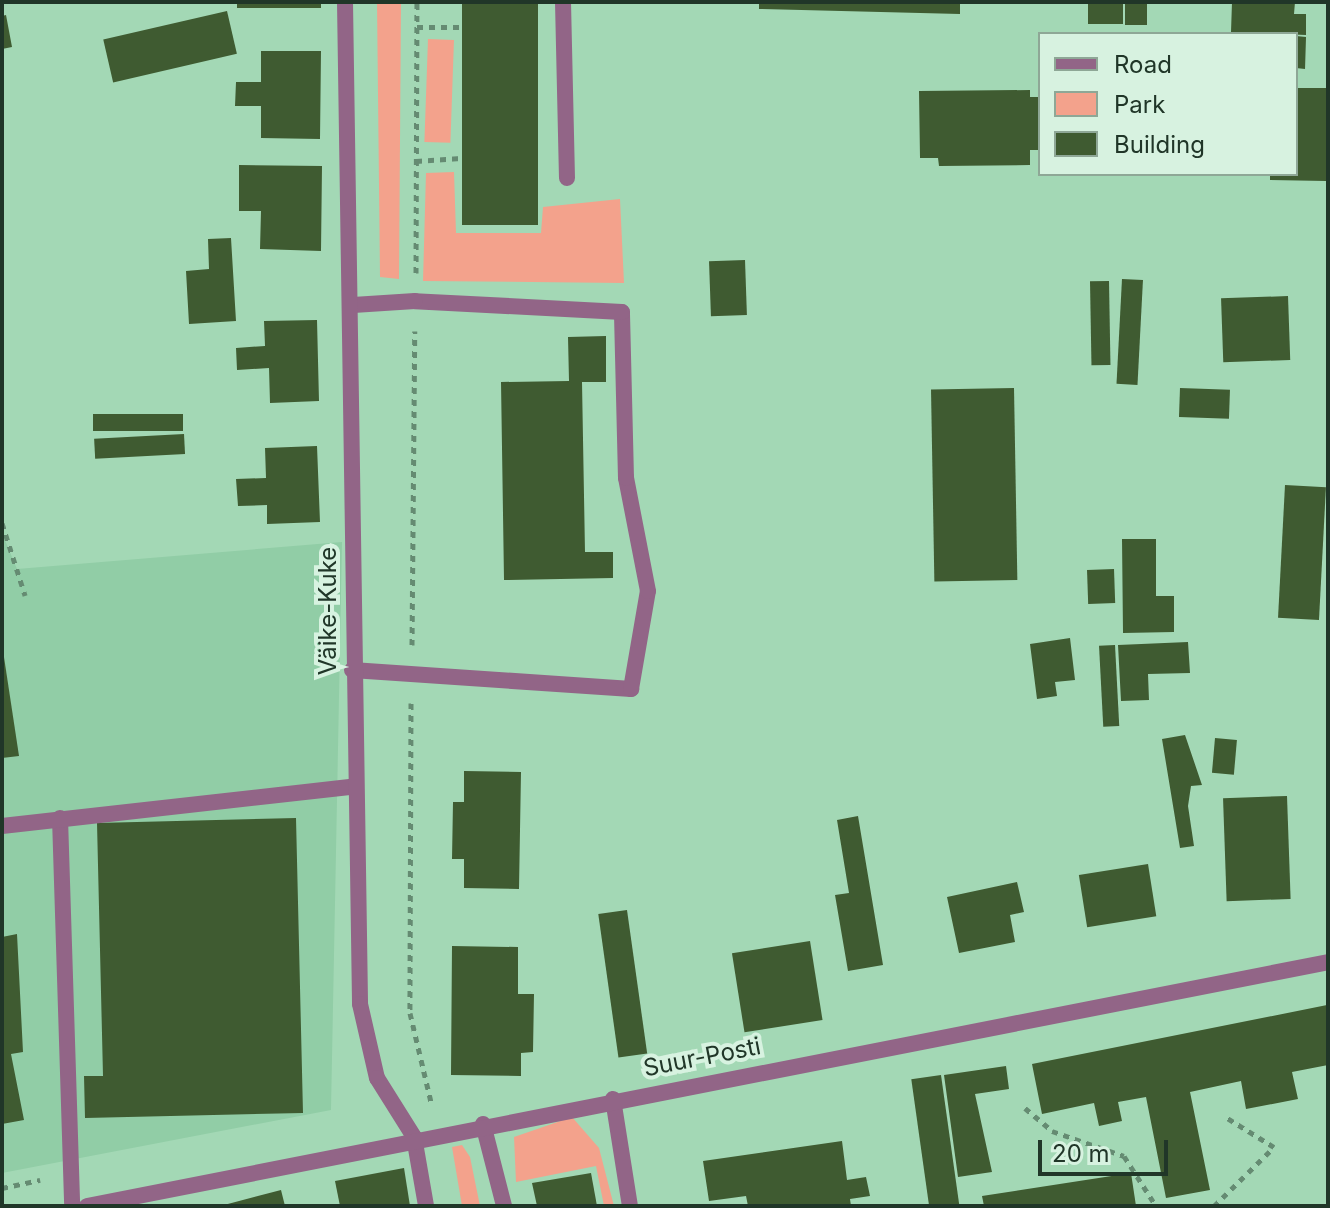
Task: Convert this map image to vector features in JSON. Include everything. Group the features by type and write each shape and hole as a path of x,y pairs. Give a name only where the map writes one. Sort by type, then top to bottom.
{"street":[{"name":"Väike-Kuke","path":"345,2 353,305 352,787 360,1004 377,1078 414,1137 426,1206"},
{"path":"563,2 567,178"},
{"path":"352,670 411,670 631,689 648,591 626,478 622,312 415,301 353,305"},
{"path":"2,826 352,787"},
{"path":"60,818 72,1206"},
{"name":"Suur-Posti","path":"87,1206 438,1132 1328,962"},
{"path":"613,1099 630,1206"},
{"path":"483,1124 504,1206"}],"path":[{"path":"417,2 410,1013 438,1132"},
{"path":"417,27 462,27"},
{"path":"416,161 461,158"},
{"path":"2,523 25,595"},
{"path":"1025,1108 1052,1131 1124,1156 1156,1206"},
{"path":"1214,1206 1274,1147 1224,1116"},
{"path":"2,1188 71,1175"}],"shaded area":[{"path":"2,533 17,569 342,542 331,1110 2,1173"}],"green space":[{"path":"377,2 401,2 399,279 380,277"},
{"path":"428,39 454,40 450,143 424,142"},
{"path":"454,172 456,233 541,233 543,207 620,199 624,283 423,281 426,173"},
{"path":"572,1117 599,1148 614,1206 604,1206 596,1166 516,1182 514,1137"},
{"path":"462,1145 470,1157 480,1206 462,1206 452,1147"}],"building":[{"path":"237,2 321,2 321,8 237,8"},
{"path":"462,2 538,2 538,225 462,225"},
{"path":"759,2 960,2 960,14 759,9"},
{"path":"1088,2 1123,2 1123,24 1088,24"},
{"path":"1125,2 1147,2 1147,25 1125,25"},
{"path":"1232,2 1295,2 1294,14 1306,14 1306,35 1298,35 1298,32 1231,32"},
{"path":"227,11 237,54 113,82 103,40"},
{"path":"6,15 12,47 2,49 2,16"},
{"path":"1298,36 1306,37 1305,69 1298,68"},
{"path":"261,51 321,51 320,139 261,138 261,106 235,106 236,82 261,82"},
{"path":"1298,88 1328,88 1326,181 1270,180 1270,176 1298,176"},
{"path":"1030,90 1030,97 1038,97 1038,150 1030,150 1030,165 939,166 938,158 920,158 919,91"},
{"path":"239,165 322,166 321,251 260,249 261,211 239,211"},
{"path":"231,238 236,321 189,324 186,271 209,269 208,239"},
{"path":"745,260 747,315 711,316 709,261"},
{"path":"1122,279 1143,280 1137,385 1117,384"},
{"path":"1090,281 1109,281 1110,365 1091,365"},
{"path":"1288,296 1290,360 1223,362 1221,298"},
{"path":"317,320 319,401 270,403 269,368 237,370 236,348 265,346 264,321"},
{"path":"606,336 606,382 582,382 585,552 613,552 613,578 504,580 501,382 569,381 568,337"},
{"path":"1014,388 1017,580 934,581 931,389"},
{"path":"1180,388 1230,390 1229,419 1179,417"},
{"path":"93,414 183,414 183,431 93,431"},
{"path":"184,434 185,454 95,459 94,439"},
{"path":"317,446 320,522 267,524 267,505 238,506 236,479 266,478 265,448"},
{"path":"1285,485 1326,487 1319,620 1278,618"},
{"path":"1122,539 1156,539 1156,596 1174,596 1174,632 1123,633"},
{"path":"1114,569 1115,603 1088,604 1087,570"},
{"path":"1070,638 1075,680 1055,682 1057,696 1037,699 1030,644"},
{"path":"1188,642 1190,673 1148,674 1149,700 1121,701 1118,645"},
{"path":"2,644 19,756 2,758"},
{"path":"1115,645 1119,726 1103,727 1099,646"},
{"path":"1185,735 1202,785 1191,786 1188,806 1194,846 1180,848 1162,739"},
{"path":"1215,738 1237,740 1234,775 1212,773"},
{"path":"464,771 521,772 519,889 464,888 464,859 452,859 453,802 464,802"},
{"path":"1287,796 1291,899 1227,901 1223,798"},
{"path":"858,816 883,965 848,971 835,895 849,893 837,820"},
{"path":"296,818 303,1113 85,1118 84,1076 103,1076 97,823"},
{"path":"1148,864 1156,916 1087,927 1079,875"},
{"path":"1017,882 1024,912 1010,915 1015,942 959,953 947,897"},
{"path":"627,910 647,1054 618,1058 598,914"},
{"path":"17,934 23,1052 11,1054 24,1120 2,1124 2,937"},
{"path":"810,941 823,1020 744,1032 732,953"},
{"path":"452,946 518,947 518,994 534,994 533,1052 521,1053 521,1076 451,1075"},
{"path":"1327,1005 1328,1065 1292,1072 1298,1099 1246,1109 1241,1081 1190,1092 1210,1190 1166,1198 1146,1097 1118,1102 1122,1121 1099,1126 1094,1103 1042,1114 1032,1064"},
{"path":"1006,1066 1009,1089 975,1094 992,1172 958,1177 944,1075"},
{"path":"941,1075 959,1206 929,1206 911,1079"},
{"path":"842,1141 847,1180 866,1177 870,1196 850,1199 851,1206 748,1206 746,1196 709,1201 703,1161"},
{"path":"404,1168 410,1206 340,1206 335,1181"},
{"path":"591,1173 597,1206 537,1206 532,1183"},
{"path":"1131,1173 1136,1206 984,1206 982,1196"},
{"path":"281,1190 285,1206 224,1206 224,1205"}]}
